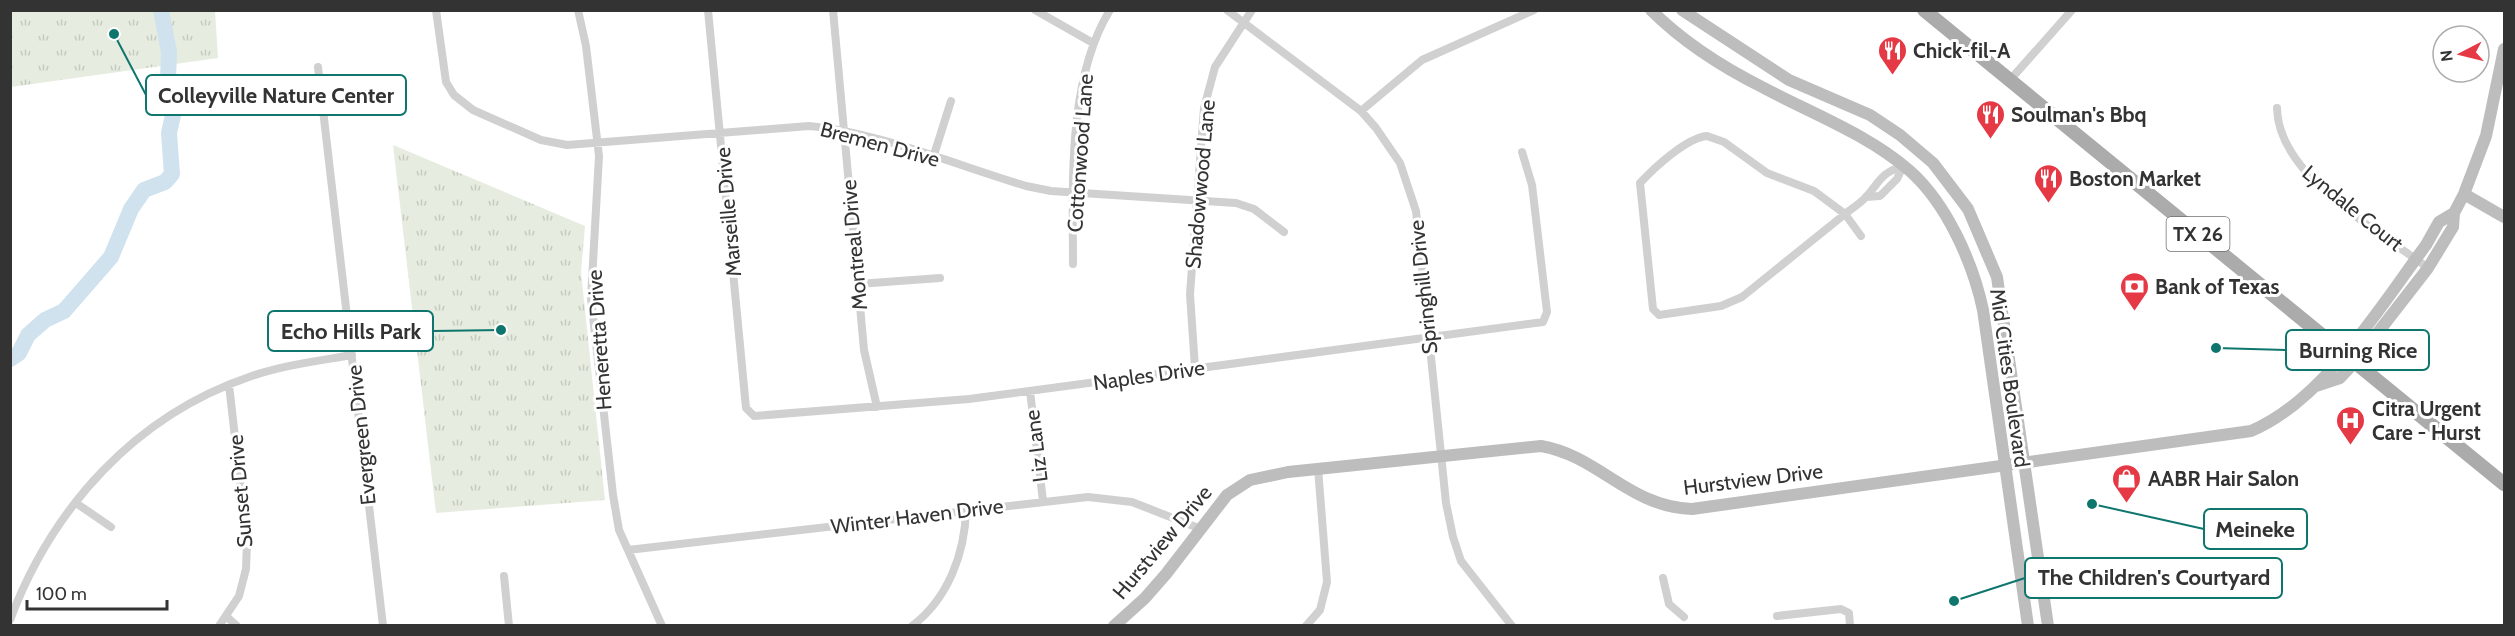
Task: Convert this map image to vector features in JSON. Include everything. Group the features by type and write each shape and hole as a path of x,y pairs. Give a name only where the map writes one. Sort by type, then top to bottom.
{"main road":[{"name":"Mid Cities Boulevard","path":"1651,10 1717,61 1763,88 1860,136 1903,166 1926,191 1964,249 1976,277 1986,329 2028,626"},
{"name":"Mid Cities Boulevard","path":"1682,10 1789,80 1870,115 1916,148 1946,177 1968,210 1997,277 2048,626"},
{"name":"TX 26","path":"1924,10 2505,484"},
{"path":"2349,358 2428,268 2453,227 2454,213 2464,194 2486,136 2505,49"},
{"path":"1903,166 1916,148"},
{"path":"2464,194 2505,217"},
{"path":"2349,358 2439,222 2454,213"},
{"path":"1986,329 2005,326"},
{"name":"Hurstview Drive","path":"1114,626 1145,598 1201,529 1217,505 1237,487 1264,476 1318,468 1541,446 1561,450 1659,505 1683,508 2004,467 2251,431 2279,417 2349,358"}],"street":[{"name":"Bremen Drive","path":"436,10 446,82 454,95 473,110 541,140 567,145 809,126 844,131 1026,186 1073,193 1236,203 1254,209 1284,232"},
{"name":"Heneretta Drive","path":"578,10 586,46 598,143 591,298 613,495 619,530 662,626"},
{"name":"Marseille Drive","path":"708,10 746,408 749,413"},
{"name":"Montreal Drive","path":"833,10 864,350 878,407"},
{"path":"1035,10 1093,43"},
{"name":"Cottonwood Lane","path":"1073,264 1073,193 1080,105 1093,43 1110,10"},
{"name":"Springhill Drive","path":"1227,10 1361,111 1392,149 1412,195 1419,237 1450,526 1461,561 1512,626"},
{"name":"Shadowwood Lane","path":"1195,368 1190,294 1204,108 1211,77 1252,10"},
{"path":"1361,111 1422,60 1534,10"},
{"path":"2010,80 2072,10"},
{"name":"Evergreen Drive","path":"318,67 383,626"},
{"path":"933,158 951,101"},
{"name":"Lyndale Court","path":"2277,108 2279,131 2300,167 2328,194 2428,268"},
{"path":"1861,236 1845,214 1814,192 1767,173 1724,142 1707,136 1696,137 1640,183 1653,309 1659,315 1665,315 1732,302 1772,275 1845,214 1866,197 1873,184 1887,171 1903,166"},
{"name":"Naples Drive","path":"749,413 761,416 878,407 1030,391 1540,323 1547,318 1532,185 1522,152"},
{"path":"1866,197 1881,196 1897,179 1903,166"},
{"path":"858,284 940,278"},
{"path":"10,620 43,551 76,503 98,474 145,432 176,411 229,385 285,366 352,355"},
{"name":"Sunset Drive","path":"219,626 239,596 246,569 247,542 229,385"},
{"name":"Liz Lane","path":"1030,391 1043,501"},
{"path":"1306,626 1320,610 1328,582 1318,468"},
{"name":"Winter Haven Drive","path":"628,550 1043,501 1111,498 1166,513 1201,529"},
{"path":"76,503 111,527"},
{"path":"912,626 930,609 954,570 965,530 966,510"},
{"path":"504,576 510,626"},
{"path":"1664,578 1663,587 1669,604 1684,617"},
{"path":"1777,616 1824,610 1846,610 1849,613 1850,626"},
{"path":"227,616 237,626"}],"green space":[{"path":"10,11 215,11 218,58 11,87"},
{"path":"393,145 585,226 581,272 605,500 436,513"}],"waterway":[{"path":"10,359 19,353 28,335 45,320 64,311 111,257 131,209 144,190 165,182 172,174 169,133 176,102 168,79 169,52 161,10"}],"place":[{"name":"Colleyville Nature Center","path":"114,34"},
{"name":"Chick-fil-A","path":"1892,76"},
{"name":"Soulman's Bbq","path":"1990,140"},
{"name":"Boston Market","path":"2048,204"},
{"name":"Bank of Texas","path":"2134,312"},
{"name":"Echo Hills Park","path":"501,330"},
{"name":"Burning Rice","path":"2216,348"},
{"name":"Citra Urgent Care - Hurst","path":"2351,446"},
{"name":"Meineke","path":"2092,504"},
{"name":"AABR Hair Salon","path":"2127,504"},
{"name":"The Children's Courtyard","path":"1954,601"}]}
